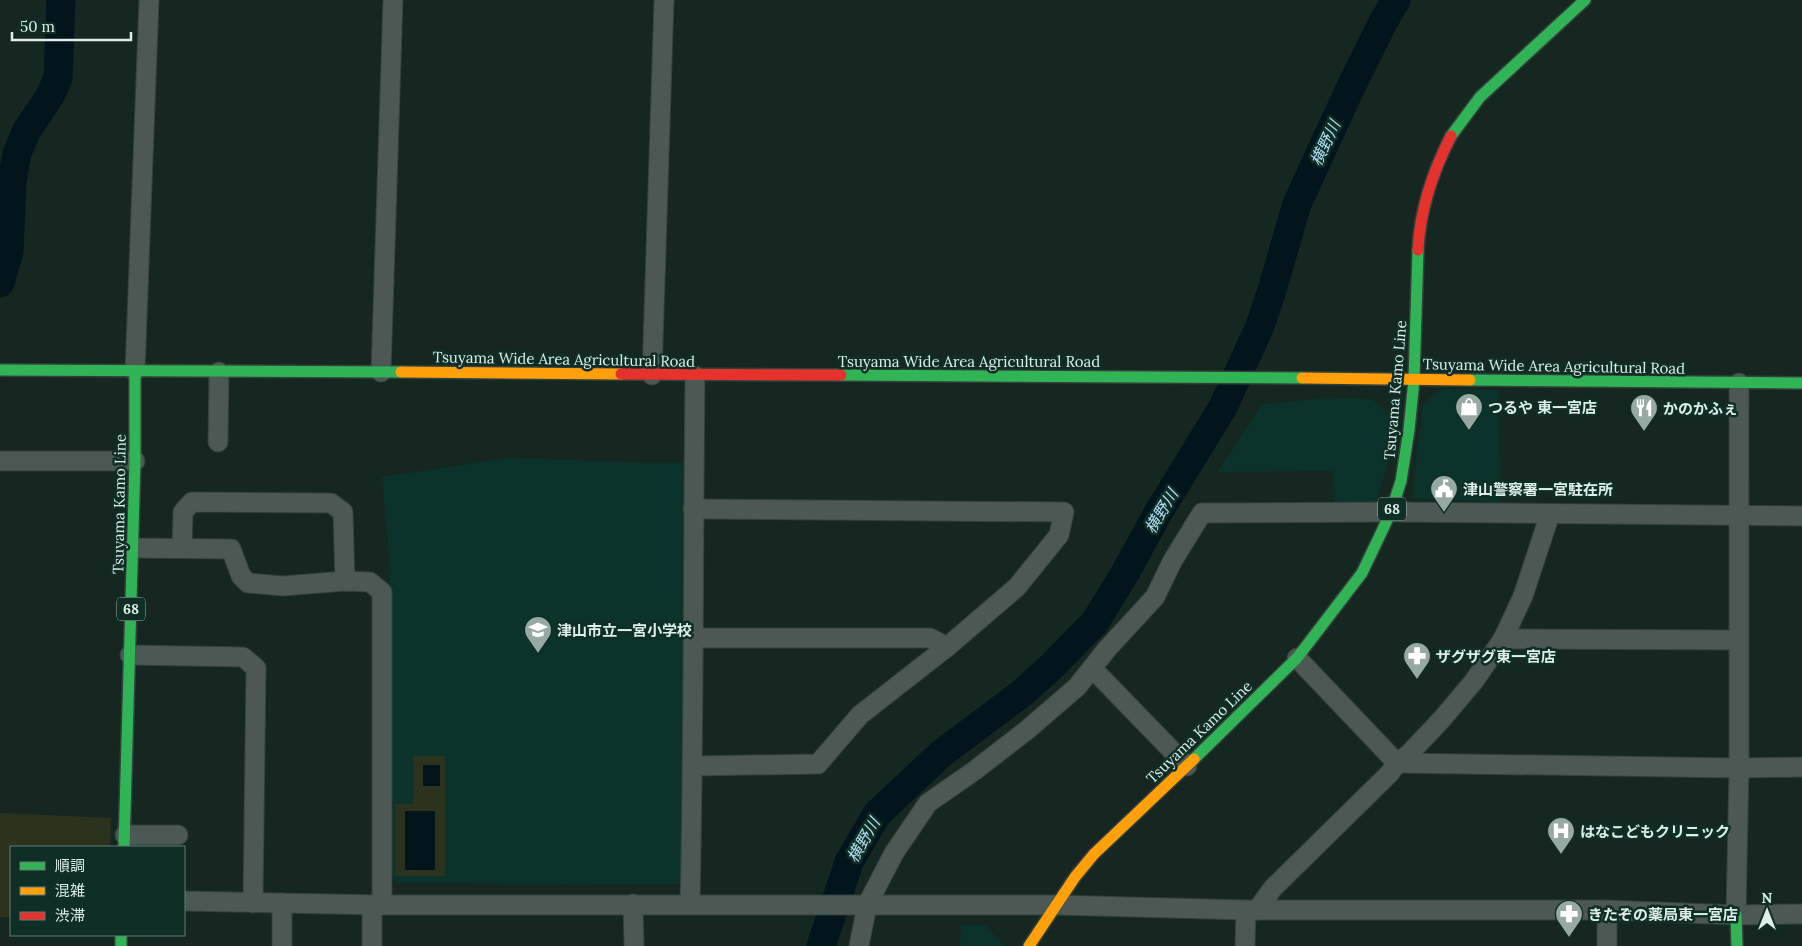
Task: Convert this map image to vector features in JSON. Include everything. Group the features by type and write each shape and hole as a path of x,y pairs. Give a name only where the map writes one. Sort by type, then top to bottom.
{"main road":[{"name":"Tsuyama Kamo Line","path":"1029,946 1075,877 1094,854 1297,658 1362,574 1391,512 1401,481 1414,380 1419,232 1432,176 1451,137 1480,97 1585,0"},
{"name":"Tsuyama Wide Area Agricultural Road","path":"0,370 1802,383"},
{"name":"Tsuyama Kamo Line","path":"124,841 133,548 136,371"},
{"path":"1736,915 1737,946"}],"street":[{"path":"136,371 149,0"},
{"path":"381,372 393,0"},
{"path":"652,375 664,0"},
{"path":"218,442 219,372"},
{"path":"690,904 693,766 695,376"},
{"path":"1736,915 1739,768 1739,383"},
{"path":"0,461 135,461"},
{"path":"182,548 183,512 192,502 331,503 343,512 345,581"},
{"path":"693,509 1064,512 1059,535 1017,587 947,647 860,716 818,764 693,766"},
{"path":"859,946 866,905 894,853 928,803 1028,730 1077,687 1155,597 1173,560 1202,513 1391,512 1802,516"},
{"path":"1245,946 1251,910 1390,773 1397,763 1409,754 1474,681 1503,639 1523,596 1550,514"},
{"path":"133,548 230,549 241,576 248,583 283,586 345,581 370,582 382,592 377,905 372,946"},
{"path":"693,638 930,638 947,647"},
{"path":"1503,639 1738,640"},
{"path":"130,655 244,657 256,668 253,902"},
{"path":"1297,658 1397,763 1739,768 1802,767"},
{"path":"1092,668 1187,766"},
{"path":"124,841 178,835"},
{"path":"185,901 377,905 1056,905 1251,910 1607,910 1736,915 1802,914"},
{"path":"282,903 282,946"},
{"path":"633,904 634,946"},
{"path":"1607,910 1607,946"}],"shaded area":[{"path":"1442,389 1499,390 1500,502 1412,498 1423,404"},
{"path":"1324,398 1372,399 1387,413 1391,451 1375,506 1335,507 1333,471 1218,472 1262,405"},
{"name":"津山市立一宮小学校","path":"509,458 688,463 682,881 678,884 396,883 391,875 390,565 382,477"},
{"path":"413,756 445,756 445,876 395,876 395,804 413,804"},
{"path":"0,813 111,818 110,846 10,846 10,918 0,917"},
{"path":"961,925 985,925 1004,946 960,946"}],"water":[{"path":"423,765 440,765 440,786 423,786"},
{"path":"405,811 435,811 435,870 405,870"}],"waterway":[{"path":"0,283 9,252 12,181 17,153 27,130 50,96 58,78 61,0"},
{"name":"横野川","path":"821,946 849,862 877,814 942,753 1021,694 1052,666 1095,622 1124,575 1158,513 1223,407 1260,326 1297,204 1348,93 1396,0"}],"traffic: fast":[{"path":"1451,136 1480,97 1585,0"},
{"path":"1194,759 1297,658 1362,573 1391,512 1401,481 1409,430 1414,380 1418,250"},
{"path":"0,370 401,372"},
{"path":"124,846 135,461 135,371"},
{"path":"841,375 1302,378"},
{"path":"1470,380 1802,383"},
{"path":"1736,915 1737,946"},
{"path":"121,936 121,946"}],"traffic: slow":[{"path":"401,372 621,374"},
{"path":"1302,378 1470,380"},
{"path":"1029,946 1075,877 1094,854 1194,759"}],"traffic: jam":[{"path":"1418,250 1421,220 1428,192 1451,136"},
{"path":"621,374 841,375"}],"place":[{"name":"つるや 東一宮店","path":"1469,431"},
{"name":"かのかふぇ","path":"1644,432"},
{"name":"津山警察署一宮駐在所","path":"1444,513"},
{"name":"津山市立一宮小学校","path":"538,654"},
{"name":"ザグザグ東一宮店","path":"1417,680"},
{"name":"はなこどもクリニック","path":"1561,855"},
{"name":"きたぞの薬局東一宮店","path":"1569,938"}]}
